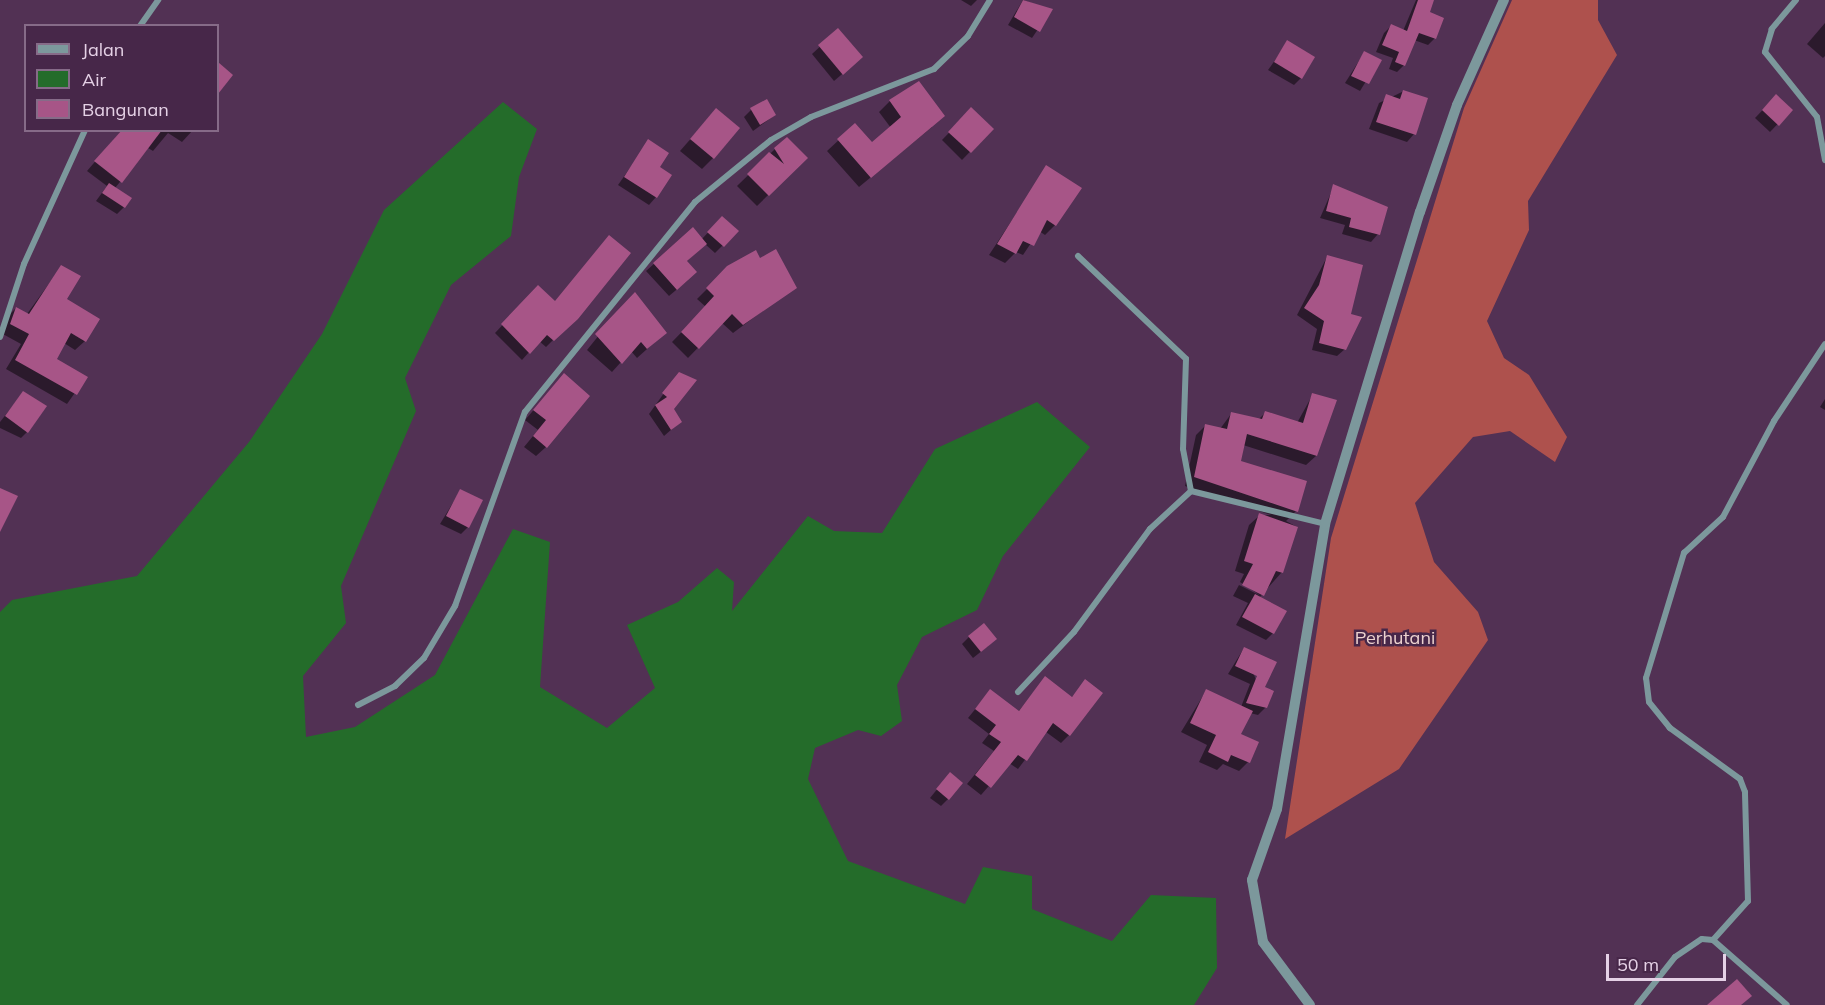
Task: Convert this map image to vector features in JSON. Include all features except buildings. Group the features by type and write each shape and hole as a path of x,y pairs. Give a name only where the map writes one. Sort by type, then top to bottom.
{"street":[{"path":"141,24 158,0"},
{"path":"358,705 394,686 424,658 455,606 525,412 695,201 771,140 811,117 934,69 968,36 990,0"},
{"path":"1310,1005 1263,942 1252,880 1277,809 1325,524 1420,212 1457,105 1504,0"},
{"path":"1796,0 1772,29 1765,52 1817,117 1825,160"},
{"path":"0,337 24,264 84,132"},
{"path":"1078,256 1186,360 1183,449 1191,491"},
{"path":"1637,1005 1689,943 1713,940 1748,901 1744,792 1740,779 1670,728 1648,702 1646,678 1684,553 1723,517 1774,421 1825,344"},
{"path":"1191,491 1325,524"},
{"path":"1018,692 1074,632 1150,529 1191,491"},
{"path":"1713,940 1788,1005"}],"green space":[{"name":"Perhutani","path":"1512,0 1598,0 1598,20 1617,55 1528,201 1529,230 1487,321 1504,358 1529,375 1567,437 1555,462 1510,431 1473,437 1415,503 1434,562 1478,612 1488,640 1399,769 1285,839 1331,538 1464,108"}],"water":[{"path":"503,102 537,129 519,177 511,236 451,285 405,378 416,411 341,586 346,623 303,676 306,737 355,727 435,675 513,529 550,542 540,687 607,728 655,688 627,625 678,602 717,568 734,582 732,611 808,516 834,531 882,533 935,449 1037,402 1090,447 1003,556 977,610 922,637 897,685 902,721 881,736 858,730 815,748 808,779 848,861 965,904 983,867 1032,876 1032,909 1112,941 1151,895 1216,898 1217,968 1194,1005 0,1005 0,612 12,600 137,576 249,442 322,334 384,210"}]}
